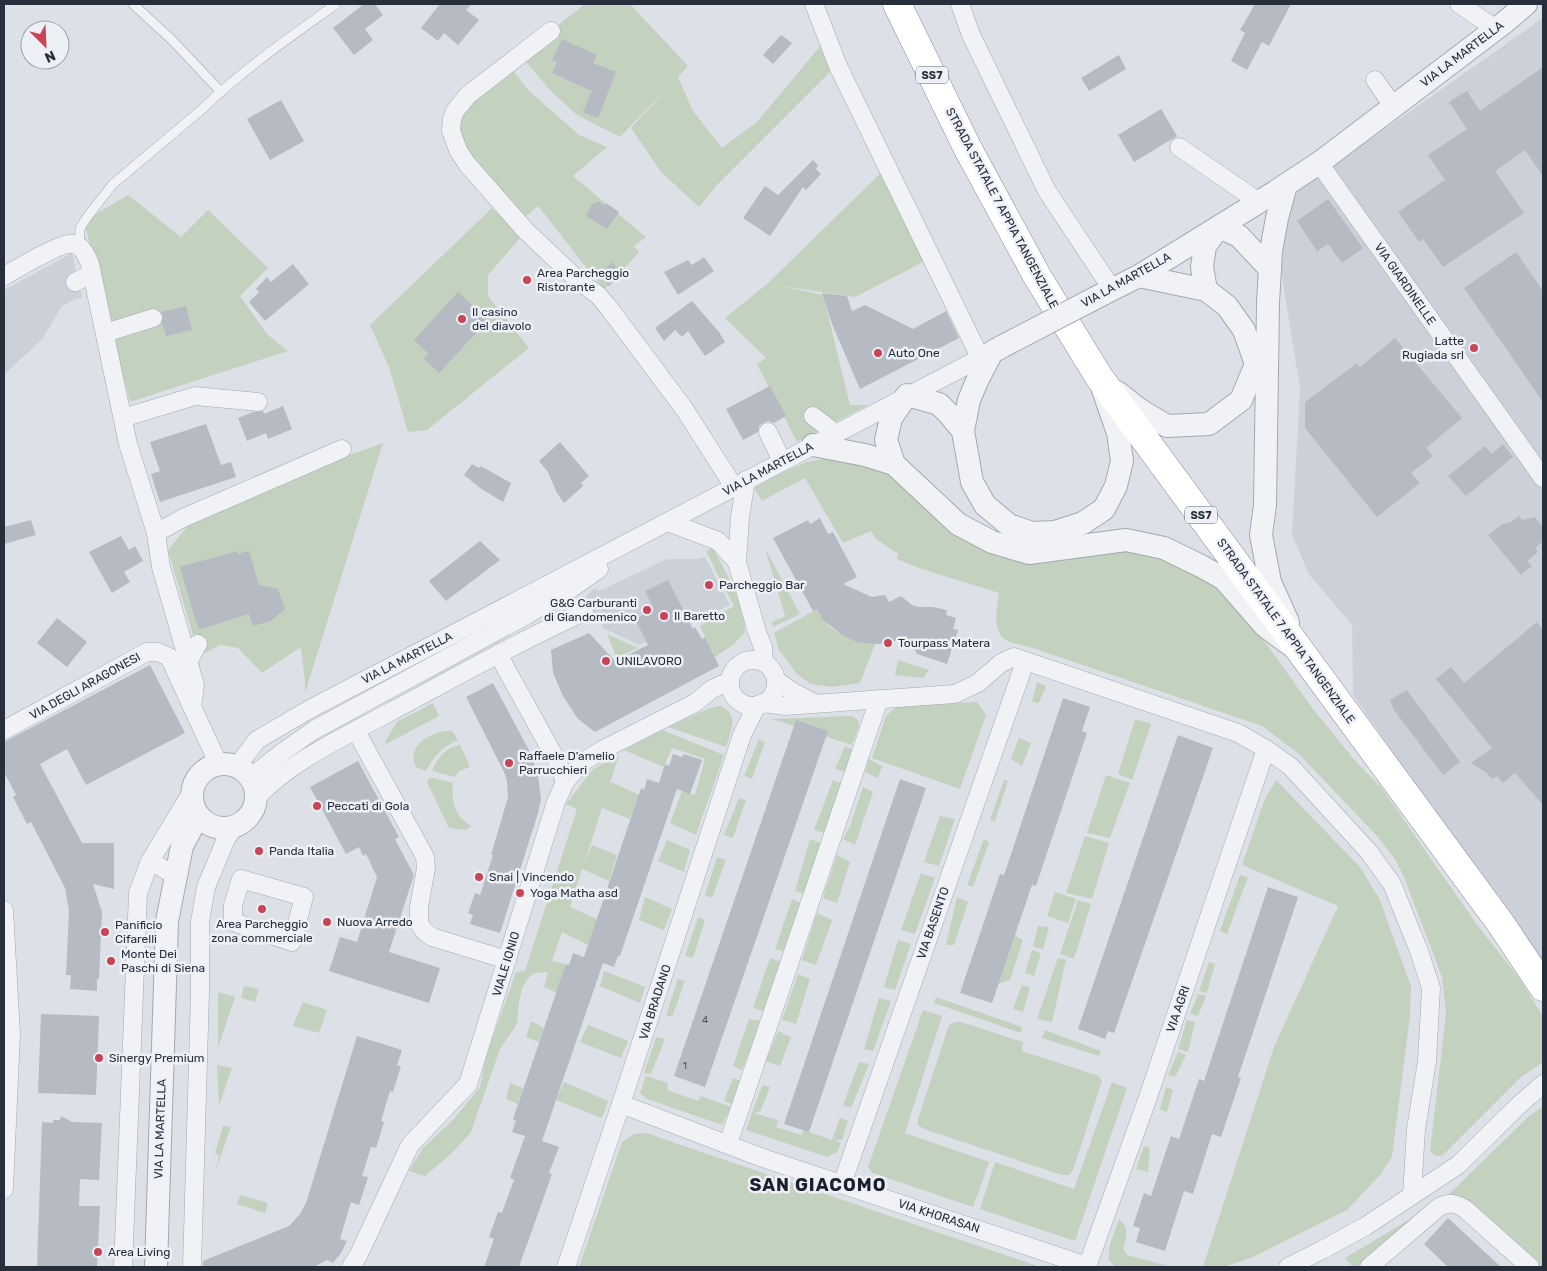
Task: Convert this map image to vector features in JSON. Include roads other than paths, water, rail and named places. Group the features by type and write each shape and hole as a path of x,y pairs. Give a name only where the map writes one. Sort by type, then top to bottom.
{"highway":[{"name":"STRADA STATALE 7 APPIA TANGENZIALE","path":"897,4 967,146 1037,276 1099,377 1500,924 1543,987"}],"street":[{"path":"814,4 874,154 992,351 968,400 963,431 972,482 985,505 1009,525 1032,533 1055,532 1083,523 1104,509 1116,486 1122,461 1118,433 1099,377"},
{"path":"960,4 971,35 1047,191 1107,292"},
{"path":"1459,4 1496,28"},
{"name":"VIA LA MARTELLA","path":"240,777 242,760 257,740 302,714 992,351 1139,276 1319,163 1526,4"},
{"path":"551,31 468,95 455,111 452,119 451,131 454,140 467,164 526,231 610,308 740,483 737,562 757,632 764,647 764,662"},
{"path":"1375,80 1393,106"},
{"path":"1179,147 1259,202"},
{"name":"VIA GIARDINELLE","path":"1319,163 1543,478"},
{"path":"1286,184 1276,218 1271,251 1264,505 1261,535 1270,582 1302,653"},
{"path":"1206,290 1202,267 1205,246 1219,227 1239,236 1270,269"},
{"path":"4,276 59,246 72,243 79,246 90,264 128,444 156,534 162,567 195,685 192,707"},
{"path":"76,282 92,274"},
{"path":"1099,377 1140,410 1167,426 1209,424 1241,400 1256,364 1244,330 1226,306 1206,290 1139,276"},
{"path":"105,333 153,318"},
{"path":"894,464 886,440 891,418 908,395 939,404 963,431"},
{"path":"123,418 195,396 258,402"},
{"path":"813,416 835,434"},
{"path":"768,432 782,461"},
{"path":"813,445 865,454 894,464 958,524 992,542 1029,553 1126,540 1164,548 1224,579 1265,626 1302,653"},
{"path":"156,534 261,478 342,449"},
{"path":"668,522 718,541 737,562"},
{"name":"VIA LA MARTELLA","path":"240,777 284,751 314,730 517,620 575,586 643,535"},
{"path":"123,1267 138,893 150,860 190,818 192,792 196,779 205,770 240,777 290,768 498,654 549,627 584,612"},
{"path":"757,632 753,650 732,675 746,698 784,706 955,694 978,683 1001,663 1014,657 1238,733 1266,749 1291,768 1369,852 1392,884 1419,950 1431,988 1426,1061 1416,1129 1412,1195"},
{"path":"188,662 198,644"},
{"name":"VIA DEGLI ARAGONESI","path":"4,730 147,652 158,652 170,657 192,707 240,777"},
{"path":"498,654 558,763 565,782"},
{"path":"742,663 749,660 764,662 770,667 776,680 776,688 768,700 746,698"},
{"name":"VIA BASENTO","path":"842,1184 1025,662"},
{"path":"776,680 814,703"},
{"name":"VIALE IONIO","path":"351,1267 359,1254 410,1145 468,1084 556,802 565,782 581,763 695,703 712,690 746,698"},
{"name":"VIA BRADANO","path":"566,1267 742,736 746,698"},
{"path":"728,1144 880,699"},
{"path":"356,731 425,856 426,868 419,907 419,923 424,931 432,936 507,960"},
{"name":"VIA AGRI","path":"1087,1267 1150,1090 1266,749"},
{"path":"190,818 218,828 231,828 242,823 251,814 256,802 240,777"},
{"name":"VIA LA MARTELLA","path":"156,1267 167,921 182,846 190,818"},
{"path":"192,1267 200,992 200,922 206,887 226,838 235,826"},
{"path":"150,860 176,876"},
{"path":"4,910 11,1034 4,1189"},
{"path":"1288,1267 1366,1226 1458,1165 1543,1084"},
{"name":"VIA KHORASAN","path":"621,1104 842,1184 1087,1267"},
{"path":"1370,1267 1439,1207 1448,1203 1457,1204 1465,1209 1530,1267"}],"lane":[{"path":"133,4 173,41 221,92"},
{"path":"79,246 80,228 113,184 275,48 336,4"}],"place":[{"name":"Area Parcheggio Ristorante","path":"527,280"},
{"name":"Il casino del diavolo","path":"462,319"},
{"name":"Latte Rugiada srl","path":"1474,348"},
{"name":"Auto One","path":"878,353"},
{"name":"Parcheggio Bar","path":"709,585"},
{"name":"G&G Carburanti di Giandomenico","path":"647,610"},
{"name":"Il Baretto","path":"664,616"},
{"name":"Tourpass Matera","path":"888,643"},
{"name":"UNILAVORO","path":"606,661"},
{"name":"Raffaele D'amelio Parrucchieri","path":"509,763"},
{"name":"Peccati di Gola","path":"317,806"},
{"name":"Panda Italia","path":"259,851"},
{"name":"Snai | Vincendo","path":"479,877"},
{"name":"Yoga Matha asd","path":"520,893"},
{"name":"Area Parcheggio zona commerciale","path":"262,909"},
{"name":"Nuova Arredo","path":"327,922"},
{"name":"Panificio Cifarelli","path":"105,932"},
{"name":"Monte Dei Paschi di Siena","path":"111,961"},
{"name":"Sinergy Premium","path":"99,1058"},
{"name":"Area Living","path":"98,1252"}],"district":[{"name":"SAN GIACOMO","path":"818,1185"}]}
